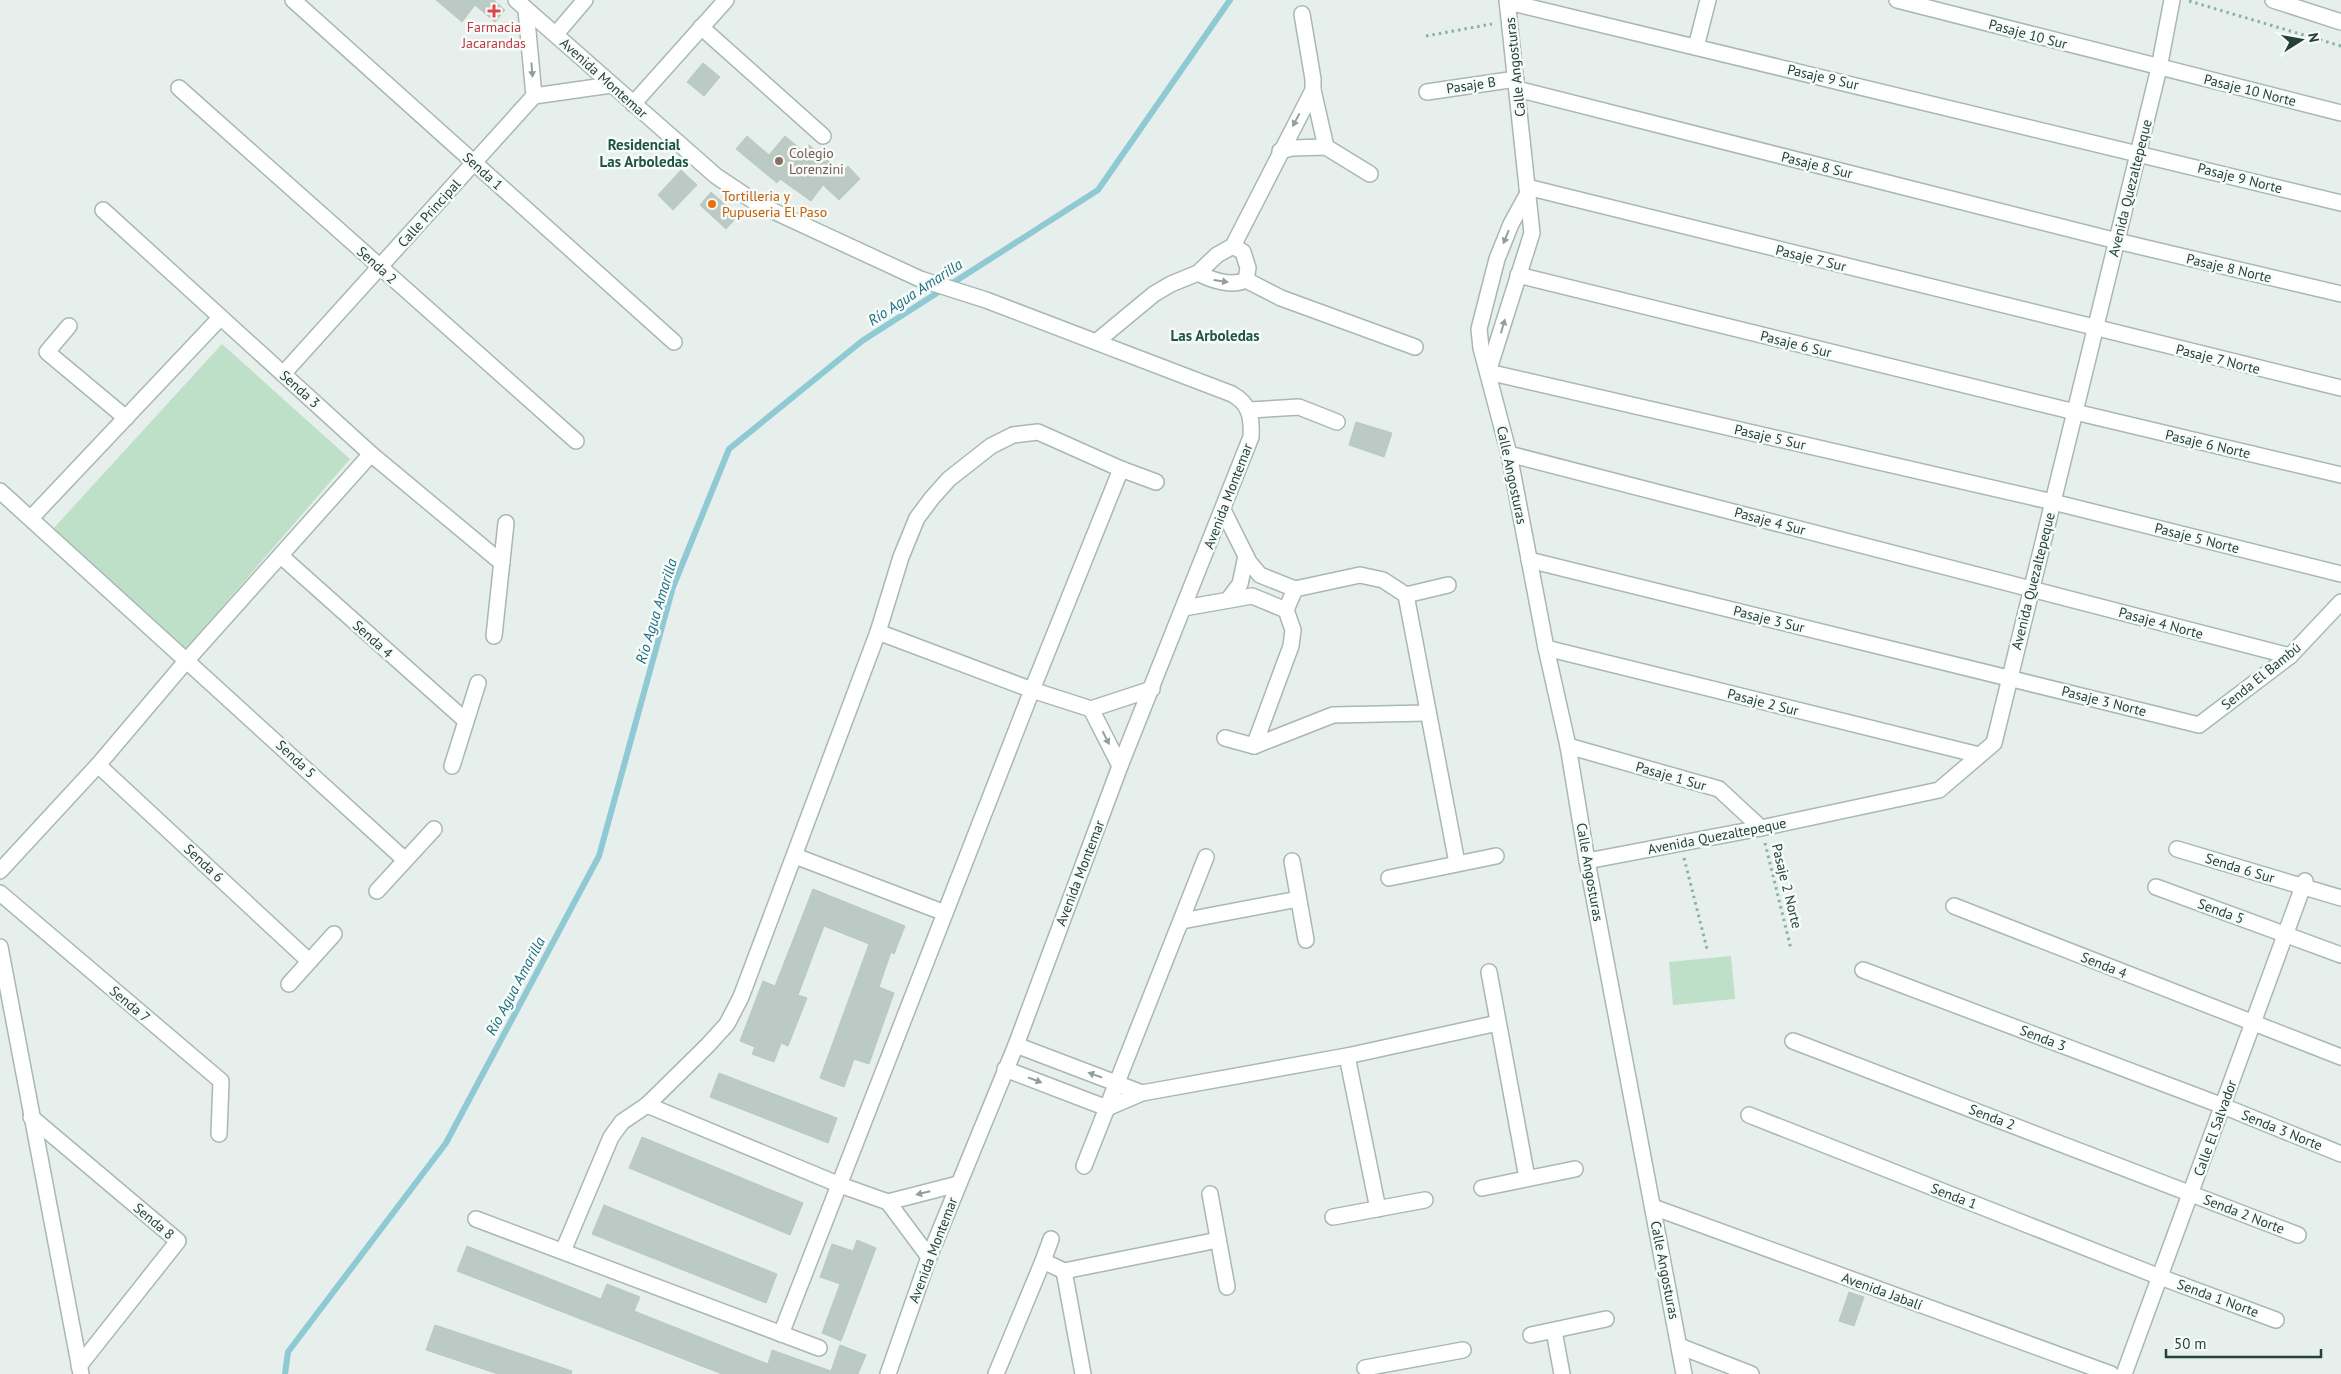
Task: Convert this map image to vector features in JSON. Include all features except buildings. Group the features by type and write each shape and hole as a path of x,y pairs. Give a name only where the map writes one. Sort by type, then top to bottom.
{"street":[{"name":"Senda 1","path":"293,0 674,342"},
{"path":"556,34 585,0"},
{"path":"632,104 726,0"},
{"path":"1696,47 1708,0"},
{"name":"Pasaje 10 Sur","path":"1897,0 2159,68"},
{"name":"Avenida Quezaltepeque","path":"1587,861 1761,828 1939,790 1994,743 2159,68 2172,0"},
{"path":"2273,0 2341,22"},
{"name":"Pasaje 9 Sur","path":"1508,1 2138,153"},
{"name":"Calle Angosturas","path":"1488,372 1532,232 1508,1"},
{"path":"521,5 534,96 612,85"},
{"name":"Avenida Montemar","path":"521,5 716,176 758,204 920,279 986,300 1232,394 1242,400 1250,410 1251,437 1120,766 1016,1045 929,1257 888,1374"},
{"path":"1302,14 1313,79 1313,90 1326,146"},
{"path":"701,27 823,136"},
{"name":"Pasaje 10 Norte","path":"2159,68 2341,113"},
{"name":"Pasaje B","path":"1427,92 1517,84"},
{"name":"Pasaje 8 Sur","path":"1517,84 2117,241"},
{"name":"Senda 2","path":"178,88 576,441"},
{"path":"1096,342 1154,294 1171,284 1198,273 1217,255 1233,246 1280,151 1313,90"},
{"name":"Calle Principal","path":"283,374 534,96"},
{"path":"1280,151 1292,148 1326,146 1370,174"},
{"name":"Pasaje 9 Norte","path":"2138,153 2341,203"},
{"name":"Calle Angosturas","path":"1528,190 1511,224 1497,259 1479,329 1481,348 1509,454 1546,648 1568,746 1587,861 1684,1374"},
{"name":"Pasaje 7 Sur","path":"1528,190 2095,329"},
{"name":"Senda 3","path":"102,210 372,454 502,563"},
{"name":"Pasaje 8 Norte","path":"2117,241 2341,294"},
{"path":"1233,246 1243,252 1248,268 1246,280"},
{"path":"1198,273 1210,279 1240,283 1246,280"},
{"name":"Pasaje 6 Sur","path":"1518,275 2075,412"},
{"path":"1246,280 1281,298 1415,347"},
{"path":"31,518 220,318"},
{"path":"70,326 47,352 126,418"},
{"name":"Pasaje 7 Norte","path":"2095,329 2341,388"},
{"name":"Pasaje 5 Sur","path":"1488,372 2053,502"},
{"path":"1250,410 1299,407 1337,422"},
{"name":"Pasaje 6 Norte","path":"2075,412 2341,475"},
{"path":"562,1251 611,1137 622,1122 647,1105 727,1024 747,982 796,856 878,632 901,557 917,518 949,479 991,446 1014,435 1038,432 1121,469 1156,482"},
{"path":"0,871 98,764 187,660 372,454"},
{"name":"Pasaje 4 Sur","path":"1509,454 2031,589"},
{"path":"781,1334 1032,690 1121,469"},
{"name":"Senda 5","path":"0,491 404,859"},
{"name":"Pasaje 5 Norte","path":"2053,502 2341,574"},
{"path":"1223,510 1246,556 1260,575 1296,589 1360,575 1383,580 1406,595 1448,585"},
{"path":"494,636 506,522"},
{"name":"Senda 4","path":"281,556 466,721"},
{"path":"1228,600 1240,584 1246,556"},
{"name":"Pasaje 3 Sur","path":"1529,560 2010,678"},
{"path":"1254,746 1291,646 1293,630 1286,610 1296,589"},
{"name":"Pasaje 4 Norte","path":"2031,589 2290,656"},
{"path":"1406,595 1457,863"},
{"path":"1184,608 1252,596 1286,610"},
{"name":"Senda El Bambú","path":"2199,725 2290,656 2341,602"},
{"path":"878,632 1032,690 1091,709 1152,689"},
{"name":"Pasaje 2 Sur","path":"1546,648 1979,755"},
{"name":"Pasaje 3 Norte","path":"2010,678 2199,725"},
{"path":"452,766 478,683"},
{"path":"1091,709 1120,766"},
{"path":"1225,738 1254,746 1333,715 1427,712"},
{"name":"Pasaje 1 Sur","path":"1568,746 1719,790 1761,828"},
{"name":"Senda 6","path":"98,764 309,961"},
{"path":"377,891 404,859 434,829"},
{"name":"Senda 6 Sur","path":"2177,849 2304,884 2341,898"},
{"path":"796,856 945,913"},
{"path":"1389,878 1496,856"},
{"path":"1084,1166 1206,857"},
{"path":"1292,861 1306,940"},
{"name":"Calle El Salvador","path":"2124,1374 2304,884"},
{"name":"Senda 5","path":"2156,887 2341,956"},
{"name":"Senda 7","path":"0,893 221,1081 219,1134"},
{"path":"1182,921 1298,899"},
{"name":"Senda 4","path":"1954,906 2341,1057"},
{"path":"289,984 334,934"},
{"path":"0,947 80,1370"},
{"name":"Senda 3","path":"1863,970 2223,1106"},
{"path":"1489,972 1527,1178"},
{"path":"1005,1069 1107,1108 1142,1093 1347,1056 1498,1023"},
{"name":"Senda 2","path":"1793,1041 2190,1194"},
{"path":"1016,1045 1142,1093"},
{"path":"1347,1056 1378,1209"},
{"path":"647,1105 840,1185 888,1202 929,1257"},
{"name":"Senda 3 Norte","path":"2223,1106 2341,1154"},
{"name":"Senda 1","path":"1748,1115 2160,1277"},
{"name":"Senda 8","path":"31,1117 178,1242 80,1370"},
{"path":"1482,1188 1575,1169"},
{"path":"888,1202 958,1184"},
{"path":"1210,1194 1227,1287"},
{"name":"Senda 2 Norte","path":"2190,1194 2298,1235"},
{"path":"1333,1217 1426,1200"},
{"name":"Avenida Jabalí","path":"1652,1207 2110,1374"},
{"path":"476,1220 819,1348"},
{"path":"996,1374 1051,1239"},
{"path":"1043,1261 1064,1271 1218,1240"},
{"path":"1064,1271 1083,1374"},
{"name":"Senda 1 Norte","path":"2160,1277 2276,1320"},
{"path":"1531,1335 1606,1319"},
{"path":"1554,1331 1562,1374"},
{"path":"1679,1346 1751,1374"},
{"path":"1366,1368 1400,1368 1463,1350"}],"path":[{"path":"2186,0 2341,46"},
{"path":"1426,36 1510,20"},
{"name":"Pasaje 2 Norte","path":"1761,828 1791,950"},
{"path":"1681,843 1707,950"}],"green space":[{"path":"222,344 350,459 184,651 52,530"},
{"path":"1731,956 1735,999 1673,1005 1669,962"}],"waterway":[{"name":"Río Agua Amarilla","path":"285,1374 288,1352 446,1143 599,856 673,587 729,449 862,341 1098,190 1230,0"}],"place":[{"name":"Farmacia Jacarandas","path":"494,11"},
{"name":"Colegio Lorenzini","path":"779,161"},
{"name":"Tortilleria y Pupuseria El Paso","path":"712,204"}],"district":[{"name":"Residencial Las Arboledas","path":"644,152"},
{"name":"Las Arboledas","path":"1215,335"}]}
